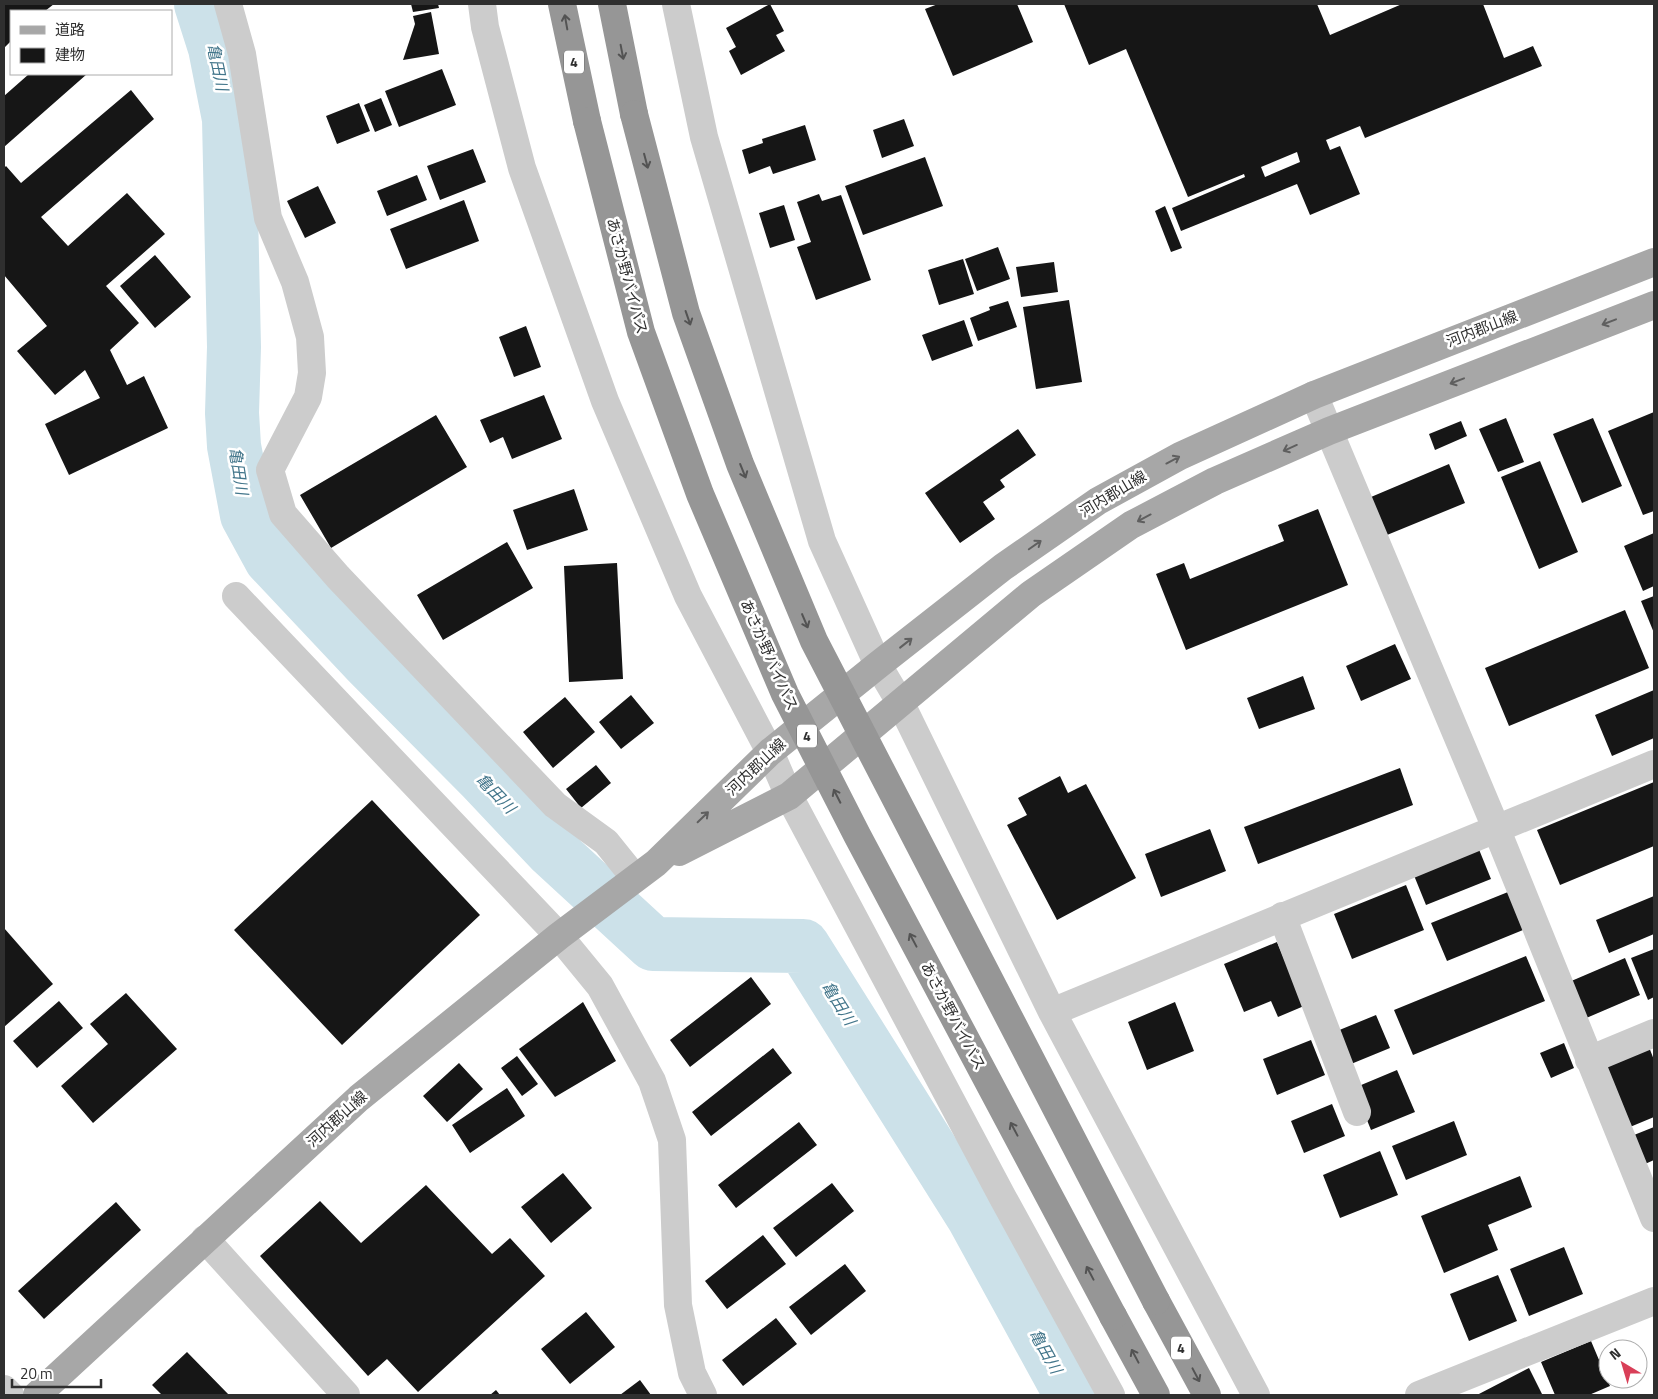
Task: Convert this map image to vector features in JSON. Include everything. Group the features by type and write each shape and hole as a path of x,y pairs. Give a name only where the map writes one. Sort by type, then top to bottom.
{"highway":[{"name":"あさか野バイパス","path":"562,4 587,121 641,332 700,494 785,694 857,835 1156,1395"},
{"name":"4","path":"612,4 634,114 686,313 740,464 814,641 1156,1301 1207,1395"}],"main road":[{"name":"河内郡山線","path":"37,1395 359,1098 559,936 646,871 770,752 878,664 1003,567 1098,501 1180,456 1314,395 1654,262"},
{"name":"河内郡山線","path":"646,871 790,796 1031,594 1131,525 1215,481 1329,431 1654,305"}],"street":[{"path":"228,4 242,54 268,218 294,282 310,337 312,373 308,397 270,470 283,514 338,577 555,805 646,871"},
{"path":"482,4 485,26 522,168 605,401 688,596 770,752 790,796 1007,1206 1111,1395"},
{"path":"676,4 704,137 822,541 878,664 901,704 1052,1012 1256,1395"},
{"path":"1314,395 1496,828 1654,1218"},
{"path":"236,596 559,936 600,986 652,1081 672,1140 678,1305 692,1373 703,1395"},
{"path":"1052,1012 1654,764"},
{"path":"1282,916 1357,1112"},
{"path":"1589,1060 1654,1033"},
{"path":"205,1239 346,1395"},
{"path":"1419,1395 1654,1301"},
{"path":"4,1389 10,1395"}],"building":[{"path":"4,4 54,4 46,10 10,10 10,42 4,48"},
{"path":"411,4 438,4 439,8 413,12"},
{"path":"770,4 784,31 776,35 785,51 741,75 729,51 736,47 726,28"},
{"path":"938,4 1017,4 1033,42 953,76 925,9"},
{"path":"1064,4 1317,4 1330,35 1402,4 1483,4 1504,58 1533,46 1542,66 1365,138 1360,126 1326,140 1330,150 1340,146 1360,194 1310,215 1297,184 1181,231 1172,208 1245,177 1244,174 1188,197 1126,49 1089,65","holes":["1297,152 1300,162 1265,177 1261,167"]},
{"path":"431,12 439,54 403,60 415,24 413,16"},
{"path":"442,69 456,105 399,127 385,91"},
{"path":"28,75 86,75 4,147 4,96"},
{"path":"131,90 154,119 41,217 68,246 127,193 165,234 106,286 139,323 110,350 127,385 144,376 168,428 69,475 45,424 100,398 85,370 55,395 17,351 47,326 4,275 4,168 6,166 21,183"},
{"path":"381,98 392,125 375,132 364,105"},
{"path":"359,103 370,131 337,144 326,116"},
{"path":"904,119 914,146 882,158 873,130"},
{"path":"805,125 816,160 773,174 770,166 749,174 742,150 763,143 762,139"},
{"path":"473,149 486,182 440,200 427,166"},
{"path":"925,157 943,206 863,235 845,186"},
{"path":"417,175 427,200 387,216 377,191"},
{"path":"318,186 336,223 305,238 287,201"},
{"path":"819,194 822,201 841,195 871,280 816,300 797,247 811,242 797,202"},
{"path":"464,200 479,241 406,269 390,229"},
{"path":"784,205 795,240 770,248 759,213"},
{"path":"1165,206 1182,248 1171,252 1155,211"},
{"path":"998,247 1010,279 977,291 965,259"},
{"path":"155,255 191,297 155,328 120,286"},
{"path":"963,259 974,294 939,305 928,270"},
{"path":"1054,262 1058,292 1021,297 1016,267"},
{"path":"1069,300 1082,382 1036,389 1023,307"},
{"path":"1008,301 1017,327 978,341 970,318 990,310 989,307"},
{"path":"964,320 973,346 932,361 922,335"},
{"path":"526,326 541,367 514,377 499,337"},
{"path":"544,395 562,439 512,459 503,437 490,443 480,420"},
{"path":"1654,412 1654,511 1643,515 1608,431"},
{"path":"436,415 467,467 331,548 300,495"},
{"path":"1506,418 1524,462 1498,472 1479,429"},
{"path":"1593,418 1622,486 1582,503 1553,434"},
{"path":"1461,421 1467,436 1435,450 1429,434"},
{"path":"1018,429 1036,455 1000,480 1005,487 983,502 995,519 960,543 925,493"},
{"path":"1540,461 1578,552 1539,569 1501,477"},
{"path":"1449,464 1465,503 1387,535 1371,497"},
{"path":"574,489 588,530 527,550 513,510"},
{"path":"1318,509 1348,585 1186,650 1156,574 1184,563 1190,579 1284,541 1278,525"},
{"path":"1654,533 1654,586 1643,591 1624,546"},
{"path":"507,542 533,588 443,640 417,595"},
{"path":"617,563 623,679 569,682 564,566"},
{"path":"1654,596 1654,633 1641,601"},
{"path":"1625,610 1649,668 1509,726 1485,668"},
{"path":"1395,644 1411,679 1361,701 1346,666"},
{"path":"1303,676 1315,709 1259,729 1247,698"},
{"path":"1654,690 1654,738 1612,756 1595,715"},
{"path":"631,695 654,723 621,749 599,722"},
{"path":"565,697 595,732 553,768 523,732"},
{"path":"596,765 611,783 581,808 566,789"},
{"path":"1400,768 1413,805 1258,864 1244,827"},
{"path":"1060,776 1068,793 1086,784 1136,878 1057,920 1007,825 1027,815 1018,798"},
{"path":"1654,782 1654,846 1560,885 1537,830"},
{"path":"372,800 480,915 342,1045 234,930"},
{"path":"1210,829 1226,871 1161,897 1145,854"},
{"path":"1478,847 1491,879 1426,905 1413,873"},
{"path":"1406,885 1424,930 1352,959 1334,914"},
{"path":"1508,892 1523,930 1447,961 1431,923"},
{"path":"1654,896 1654,934 1609,953 1596,920"},
{"path":"4,928 53,984 4,1027"},
{"path":"1277,942 1304,1006 1278,1017 1271,1001 1244,1012 1224,964"},
{"path":"1654,949 1654,997 1648,1000 1631,958"},
{"path":"1526,956 1545,1001 1413,1055 1394,1010"},
{"path":"1625,958 1640,995 1584,1019 1569,982"},
{"path":"751,977 771,1004 690,1067 670,1040"},
{"path":"126,993 177,1049 93,1123 61,1086 108,1044 90,1024"},
{"path":"59,1001 83,1028 37,1068 13,1041"},
{"path":"583,1002 616,1061 555,1097 519,1049"},
{"path":"1175,1002 1194,1051 1147,1070 1128,1022"},
{"path":"1376,1015 1390,1048 1351,1064 1337,1031"},
{"path":"1311,1040 1325,1075 1277,1095 1263,1059"},
{"path":"1564,1043 1574,1068 1551,1078 1540,1053"},
{"path":"1649,1047 1654,1060 1654,1117 1630,1127 1605,1066"},
{"path":"773,1048 792,1073 711,1136 692,1112"},
{"path":"517,1056 538,1084 522,1096 501,1068"},
{"path":"459,1063 483,1089 447,1122 423,1096"},
{"path":"1397,1070 1415,1112 1371,1130 1354,1088"},
{"path":"507,1088 525,1116 470,1153 452,1125"},
{"path":"1332,1104 1345,1136 1304,1153 1291,1121"},
{"path":"1454,1121 1467,1155 1406,1180 1392,1146"},
{"path":"799,1122 817,1145 736,1208 718,1185"},
{"path":"1654,1127 1654,1160 1645,1164 1634,1135"},
{"path":"1380,1151 1398,1195 1340,1218 1323,1175"},
{"path":"563,1173 592,1208 551,1243 521,1207"},
{"path":"1520,1176 1532,1207 1488,1225 1498,1250 1444,1273 1421,1216"},
{"path":"832,1183 854,1211 796,1257 773,1228"},
{"path":"426,1185 492,1254 510,1238 545,1276 418,1392 387,1359 368,1376 260,1256 320,1201 361,1243"},
{"path":"116,1202 141,1230 44,1319 18,1291"},
{"path":"763,1235 786,1264 727,1309 705,1281"},
{"path":"1564,1247 1583,1294 1529,1316 1510,1269"},
{"path":"845,1264 866,1291 811,1335 789,1307"},
{"path":"1498,1275 1517,1321 1469,1341 1450,1294"},
{"path":"586,1312 615,1347 570,1384 541,1349"},
{"path":"776,1318 797,1344 743,1386 722,1360"},
{"path":"1591,1341 1598,1358 1598,1389 1603,1389 1589,1395 1555,1395 1541,1362"},
{"path":"187,1352 229,1395 162,1395 152,1385"},
{"path":"1529,1368 1542,1394 1477,1395"},
{"path":"640,1380 651,1395 620,1395"},
{"path":"496,1390 500,1395 490,1395"}],"waterway":[{"name":"亀田川","path":"201,4 215,48 229,119 234,347 232,413 234,446 247,515 271,559 368,662 552,851 653,944 803,946 974,1218 1071,1395"}]}
